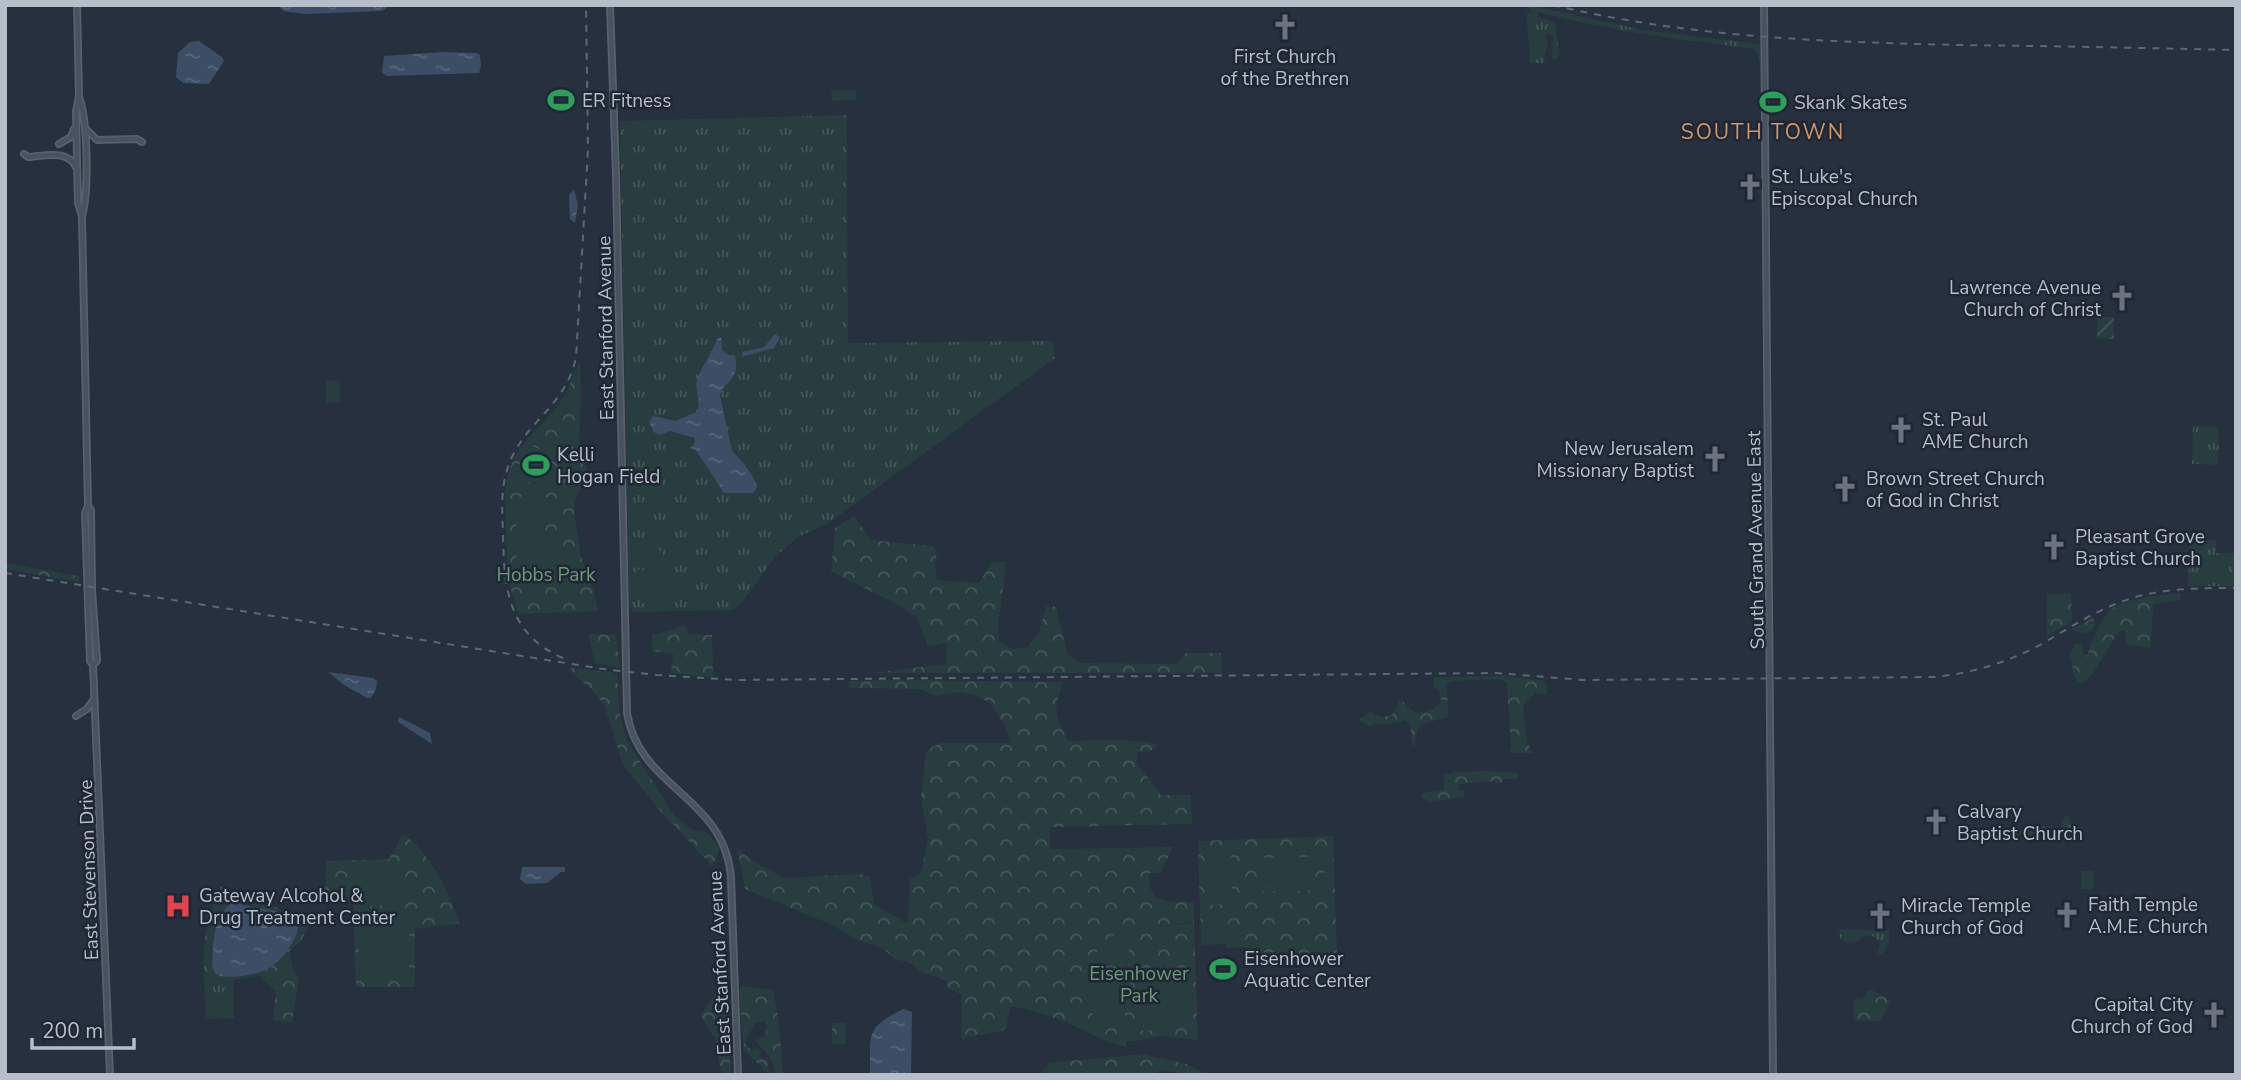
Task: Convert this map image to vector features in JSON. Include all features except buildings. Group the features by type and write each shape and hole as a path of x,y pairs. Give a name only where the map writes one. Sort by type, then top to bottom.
{"main road":[{"name":"East Stevenson Drive","path":"77,5 77,170 78,203 82,217"},
{"name":"East Stanford Avenue","path":"610,5 627,713 632,734 643,755 705,815 727,852 731,878 738,1075"},
{"name":"South Grand Avenue East","path":"1764,5 1773,1075"},
{"name":"East Stevenson Drive","path":"78,99 84,111 85,128 85,203 82,217 88,506 85,513 85,543 90,661 93,665 95,698 110,1075"},
{"path":"60,144 73,134 73,108 78,99"},
{"path":"85,128 97,140 137,139 142,142"},
{"path":"24,155 66,155 77,170"},
{"path":"76,716 86,710 95,698"}],"green space":[{"path":"1527,5 1644,30 1760,44 1760,63 1754,49 1618,30 1538,12 1537,17 1555,22 1559,54 1557,59 1552,59 1553,38 1548,32 1545,37 1548,42 1544,61 1546,63 1530,63 1526,7 1528,13 1531,13"},
{"path":"831,90 856,90 856,100 832,101"},
{"path":"847,115 848,343 1052,341 1055,358 827,524 798,537 777,555 740,605 733,610 633,612 629,605 620,121"},
{"path":"2097,317 2114,317 2114,339 2097,339"},
{"name":"Hobbs Park","path":"580,363 579,442 587,470 575,502 574,513 581,557 598,611 518,614 507,576 505,490 509,473 521,448 565,395"},
{"path":"340,380 340,402 326,403 326,381"},
{"path":"2193,426 2219,427 2218,465 2192,464"},
{"name":"Kelli Hogan Field","path":"528,445 540,450 548,458 553,481 547,487 520,480 518,477"},
{"path":"524,495 556,498 555,507 549,521 540,529 517,534 515,502"},
{"path":"854,516 871,540 932,546 937,551 937,580 979,583 992,562 1006,562 998,627 999,641 1012,649 1027,647 1039,632 1046,606 1056,607 1067,653 1079,663 1176,664 1186,653 1221,653 1222,673 873,673 946,664 947,643 928,646 917,618 900,606 831,571 835,528"},
{"path":"544,534 559,541 568,581 523,589 515,580 518,536"},
{"path":"640,537 658,549 663,558 664,570 632,567 631,541"},
{"path":"2190,539 2216,540 2216,553 2236,553 2236,586 2188,586"},
{"path":"5,563 79,576 79,582 5,569"},
{"path":"637,570 663,577 669,587 671,602 642,603 639,600"},
{"path":"2181,593 2180,600 2153,604 2151,648 2125,643 2126,631 2122,630 2093,673 2082,684 2078,680 2069,658 2075,644 2082,643 2084,656 2088,655 2096,631 2110,610 2134,600"},
{"path":"2047,594 2071,594 2072,622 2047,636"},
{"path":"2093,618 2095,625 2088,632 2078,633 2072,629"},
{"path":"684,625 689,634 712,635 713,677 671,673 673,654 652,651 652,635"},
{"path":"588,634 616,635 620,668 595,663"},
{"path":"571,668 617,673 620,715 628,742 674,815 694,831 707,833 714,840 719,848 716,861 711,865 670,823 623,765 604,704 569,671"},
{"path":"1503,676 1546,681 1547,695 1535,693 1523,706 1527,742 1533,753 1509,751 1511,747 1507,683 1499,679 1451,681 1447,684 1448,717 1421,724 1415,746 1412,744 1410,723 1403,720 1369,726 1359,720 1371,711 1381,716 1392,715 1399,701 1417,712 1432,709 1441,702 1440,692 1433,686 1434,678"},
{"name":"Eisenhower Park","path":"848,681 1063,682 1056,712 1068,741 1126,740 1160,745 1150,751 1137,752 1137,764 1161,795 1191,795 1192,824 1050,827 1050,849 1173,847 1161,873 1149,873 1149,883 1152,891 1162,900 1194,902 1194,922 1137,928 1194,923 1198,1040 1160,1036 1127,1041 1125,1046 1051,1017 1011,1006 1006,1028 1002,1031 962,1040 961,994 947,988 947,981 893,958 883,948 860,941 830,924 745,889 737,848 751,860 784,878 860,874 870,877 874,904 908,922 910,879 921,873 928,839 921,798 926,753 941,743 1011,743 1004,724 990,703 975,695 960,692 937,696 918,689 849,688"},
{"path":"1486,771 1518,773 1518,779 1503,779 1496,784 1495,781 1459,784 1459,790 1465,791 1464,797 1430,802 1422,798 1422,793 1444,790 1444,775"},
{"path":"2069,816 2071,827 2083,827 2083,833 2071,837 2006,834 2009,829 2025,831 2044,826 2060,828 2065,817"},
{"path":"403,834 421,851 438,874 459,924 415,929 415,987 356,987 353,901 325,901 326,861 389,859"},
{"path":"1333,836 1337,955 1244,957 1244,947 1227,948 1226,944 1201,945 1198,841"},
{"path":"1231,848 1232,904 1207,905 1206,849"},
{"path":"1267,849 1312,850 1328,862 1324,890 1242,892 1237,871 1239,862 1246,855","holes":["1311,854 1323,864 1324,871 1322,879 1308,886 1255,887 1248,884 1242,875 1244,862 1254,855"]},
{"path":"1312,857 1313,882 1257,883 1256,858"},
{"path":"364,864 404,864 402,905 356,906 356,876"},
{"path":"2081,871 2093,871 2093,889 2081,889"},
{"path":"221,886 244,900 276,907 288,915 306,914 309,925 301,941 290,951 292,966 299,979 292,1023 273,1020 276,992 259,976 233,980 204,979 206,931 211,908"},
{"path":"360,909 409,909 409,942 360,943"},
{"path":"1212,918 1224,926 1225,941 1203,940 1203,919"},
{"path":"1839,929 1889,930 1889,942 1882,955 1878,953 1880,943 1875,937 1867,935 1852,944 1840,938"},
{"path":"1126,932 1129,954 1127,967 1094,964 1097,951 1104,942"},
{"path":"359,947 409,947 409,980 360,980"},
{"name":"Eisenhower Park","path":"1156,975 1192,980 1189,1017 1178,1027 1169,1030 1141,1030 1137,979 1141,976"},
{"path":"1110,976 1130,978 1130,996 1125,1002 1125,1026 1098,1018 1091,1013 1082,998 1081,979 1104,980"},
{"path":"204,979 233,980 234,1018 206,1017"},
{"path":"725,980 731,1074 722,1072 714,1047 716,1040 700,1016"},
{"path":"742,986 773,990 779,1023 783,1075 774,1075 771,1059 755,1041 766,1035 765,1021 755,1023 746,1040 746,1046 761,1051 759,1057 768,1061 769,1073 744,1051 739,990"},
{"path":"1872,990 1891,1001 1880,1021 1857,1021 1853,1012 1856,997 1862,1000 1867,991"},
{"path":"832,1023 845,1023 845,1044 832,1044"},
{"path":"1145,1054 1189,1065 1202,1073 1195,1075 1160,1070 1155,1075 1040,1075 1044,1068 1049,1066 1048,1063"}],"water":[{"path":"278,5 390,5 382,11 305,14 283,11"},
{"path":"199,41 224,61 209,84 183,83 176,77 178,53 190,42"},
{"path":"477,53 480,55 479,73 386,76 382,72 384,56"},
{"path":"574,190 578,205 575,223 570,219 569,195"},
{"path":"775,334 780,337 774,348 742,357 743,352 764,347"},
{"path":"721,337 722,350 728,355 735,355 736,371 720,396 732,451 753,477 757,487 753,493 724,493 696,450 690,448 694,445 695,438 670,431 660,435 654,432 649,422 653,416 675,421 697,412 697,380 717,339"},
{"path":"328,672 373,678 377,681 376,689 371,698 367,698"},
{"path":"399,717 430,733 432,744 398,722"},
{"path":"522,867 565,867 565,872 547,883 526,884 520,879"},
{"path":"231,903 276,911 298,924 296,936 288,949 269,968 234,977 220,976 214,971 212,957 216,929"},
{"path":"903,1009 912,1012 911,1075 870,1075 870,1042 875,1028"}],"railway":[{"path":"563,658 544,648 530,636 512,607 505,572 502,503 506,474 513,455 529,430 564,388 576,358 588,149 586,5"},
{"path":"1553,5 1654,24 1755,36 1959,45 2236,50"},
{"path":"5,573 603,669 736,680 1496,673 1583,680 1935,677 1975,670 2013,657 2094,614 2142,595 2236,588"}],"place":[{"name":"First Church of the Brethren","path":"1285,27"},
{"name":"ER Fitness","path":"561,100"},
{"name":"Skank Skates","path":"1773,102"},
{"name":"St. Luke's Episcopal Church","path":"1750,187"},
{"name":"Lawrence Avenue Church of Christ","path":"2122,298"},
{"name":"St. Paul AME Church","path":"1901,430"},
{"name":"New Jerusalem Missionary Baptist","path":"1715,459"},
{"name":"Kelli Hogan Field","path":"536,465"},
{"name":"Brown Street Church of God in Christ","path":"1845,489"},
{"name":"Pleasant Grove Baptist Church","path":"2054,547"},
{"name":"Calvary Baptist Church","path":"1936,822"},
{"name":"Gateway Alcohol & Drug Treatment Center","path":"178,906"},
{"name":"Faith Temple A.M.E. Church","path":"2067,915"},
{"name":"Miracle Temple Church of God","path":"1880,916"},
{"name":"Eisenhower Aquatic Center","path":"1223,969"},
{"name":"Capital City Church of God","path":"2214,1015"}],"district":[{"name":"SOUTH TOWN","path":"1763,132"}]}
